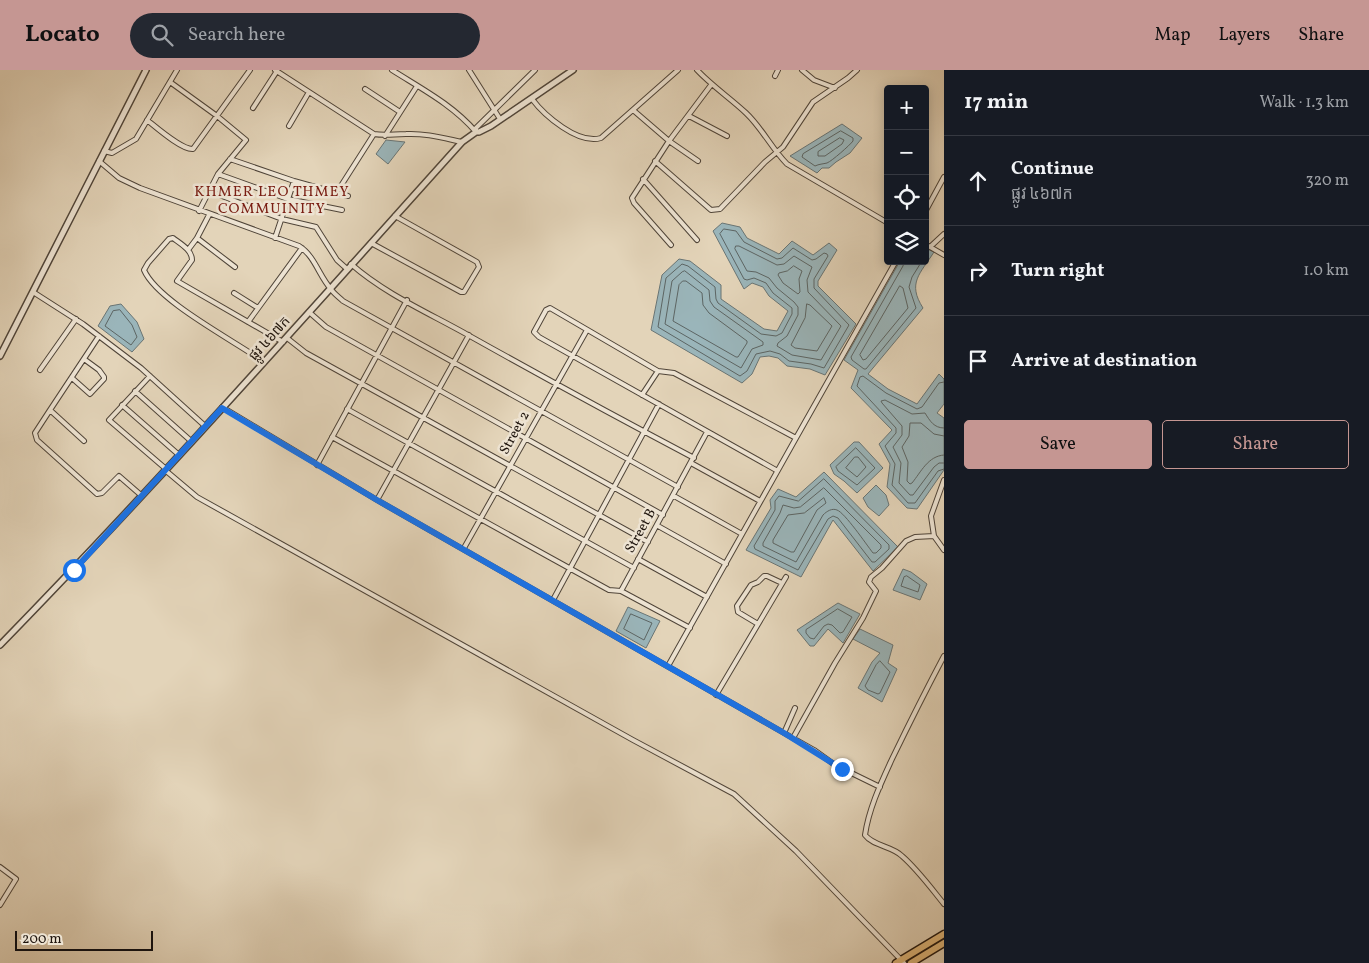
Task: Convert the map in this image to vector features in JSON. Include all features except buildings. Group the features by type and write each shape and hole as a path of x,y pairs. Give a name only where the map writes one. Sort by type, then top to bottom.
{"main road":[{"path":"900,962 944,934"},
{"path":"911,963 944,943"}],"street":[{"path":"0,356 146,70"},
{"path":"104,151 112,153 136,139 178,70"},
{"path":"147,120 188,150 193,149 250,70"},
{"path":"392,70 451,108 463,117 476,132"},
{"path":"469,70 500,119"},
{"path":"476,132 476,128 535,70"},
{"name":"ផ្លូវ ៤៦៧ក","path":"0,645 74,570 166,470 462,142 532,99 573,70"},
{"path":"532,99 541,111 564,128 595,139 600,138 678,70"},
{"path":"697,70 711,85 747,114 776,153 788,164 885,220"},
{"path":"775,76 778,70"},
{"path":"802,70 814,80 835,88"},
{"path":"655,160 711,210 716,211 791,137 811,105 857,70"},
{"path":"253,108 276,71 374,134 385,136 405,134 430,135 462,142"},
{"path":"170,82 245,138 245,142 218,174 199,211"},
{"path":"671,245 632,200 632,195 655,160 711,85"},
{"path":"385,136 418,86"},
{"path":"365,89 400,112"},
{"path":"289,126 309,92"},
{"path":"633,110 669,141 698,161"},
{"path":"689,116 727,136"},
{"path":"337,192 374,134"},
{"path":"230,159 294,181 348,196"},
{"path":"99,161 119,178 140,188 208,215 302,248 317,266 330,289 343,301 678,487"},
{"path":"218,174 288,199 342,210"},
{"path":"929,205 944,177"},
{"path":"643,179 697,240"},
{"path":"275,238 294,181"},
{"path":"209,191 282,218 316,227 337,260 468,335 694,458"},
{"path":"188,250 197,238 208,215"},
{"path":"371,243 464,292 478,267 477,262 395,216"},
{"path":"944,234 930,247 944,255"},
{"path":"264,362 188,313 154,285 144,270 169,239 173,238 188,250 192,257 192,260 177,281 648,542"},
{"path":"197,238 235,267"},
{"path":"248,322 302,248"},
{"path":"668,666 726,564 776,470 894,265"},
{"path":"33,292 99,336 150,376 205,426"},
{"path":"234,293 258,308"},
{"path":"317,465 406,300"},
{"path":"776,470 539,337 534,332 546,310 550,308 658,371 674,373 796,438"},
{"path":"309,312 326,327 663,515"},
{"path":"40,370 76,320"},
{"name":"Street 2","path":"464,548 555,383 587,330"},
{"path":"377,500 468,335"},
{"path":"99,336 35,433 37,440 98,494 102,493 119,476 142,496"},
{"path":"72,378 90,394 104,379 102,373 84,359"},
{"path":"642,395 658,371"},
{"path":"150,376 109,420 197,497 625,736 734,794 796,851 900,962"},
{"path":"135,391 192,441"},
{"path":"553,600 659,404"},
{"path":"122,405 179,455"},
{"path":"222,408 377,500 464,548 814,750 835,765 880,787"},
{"path":"347,409 634,568"},
{"path":"50,410 84,441"},
{"name":"Street B","path":"622,591 707,432"},
{"path":"332,437 609,590 622,591 690,628"},
{"path":"691,463 760,501"},
{"path":"944,480 931,516 934,536 944,550"},
{"path":"674,496 742,534"},
{"path":"658,526 726,564"},
{"path":"793,738 835,663 863,618 876,592 870,582 870,577 882,568 906,541 915,537 934,536"},
{"path":"638,559 707,598"},
{"path":"758,624 738,612 737,606 751,585 758,582 764,576 782,583"},
{"path":"716,695 786,577"},
{"path":"944,656 905,732 880,787 867,823 865,835 872,841 893,849 902,855 944,904"},
{"path":"784,733 795,708"},
{"path":"0,867 16,879 0,905"}],"water":[{"path":"842,124 862,138 850,153 829,168 822,168 817,173 790,156"},
{"path":"386,140 405,142 388,164 376,154"},
{"path":"722,223 740,227 747,238 779,254 792,241 813,255 829,243 837,250 818,281 818,286 856,324 825,375 810,369 787,366 778,358 769,356 760,357 752,374 742,383 651,330 662,275 679,259 690,261 721,285 721,299 764,329 777,331 788,311 769,296 763,287 752,283 744,289 713,231"},
{"path":"929,250 934,252 929,260"},
{"path":"898,265 925,265 917,279 916,285 918,299 923,308 868,374 888,389 917,404 939,374 944,379 944,404 937,413 944,418 944,470 917,509 907,508 887,487 890,464 879,444 892,430 851,388 858,370 844,360"},
{"path":"121,304 137,322 144,339 132,352 98,326 110,306"},
{"path":"854,442 859,442 883,468 857,493 834,474 830,465"},
{"path":"824,472 898,547 873,571 833,520 801,577 746,550 771,508 770,500 778,489 796,497"},
{"path":"876,485 886,495 889,505 879,516 868,507 863,498"},
{"path":"903,569 911,572 927,584 920,600 893,590"},
{"path":"838,603 860,614 843,643 828,629 814,646 810,646 797,630"},
{"path":"628,607 660,621 646,648 616,631"},
{"path":"860,629 893,645 888,663 897,669 882,702 858,688 872,662 880,653 853,639"}],"district":[{"name":"KHMER LEO THMEY COMMUINITY","path":"272,200"}],"route":[{"path":"74,570 222,408 377,500 464,548 814,750 842,769"}]}
